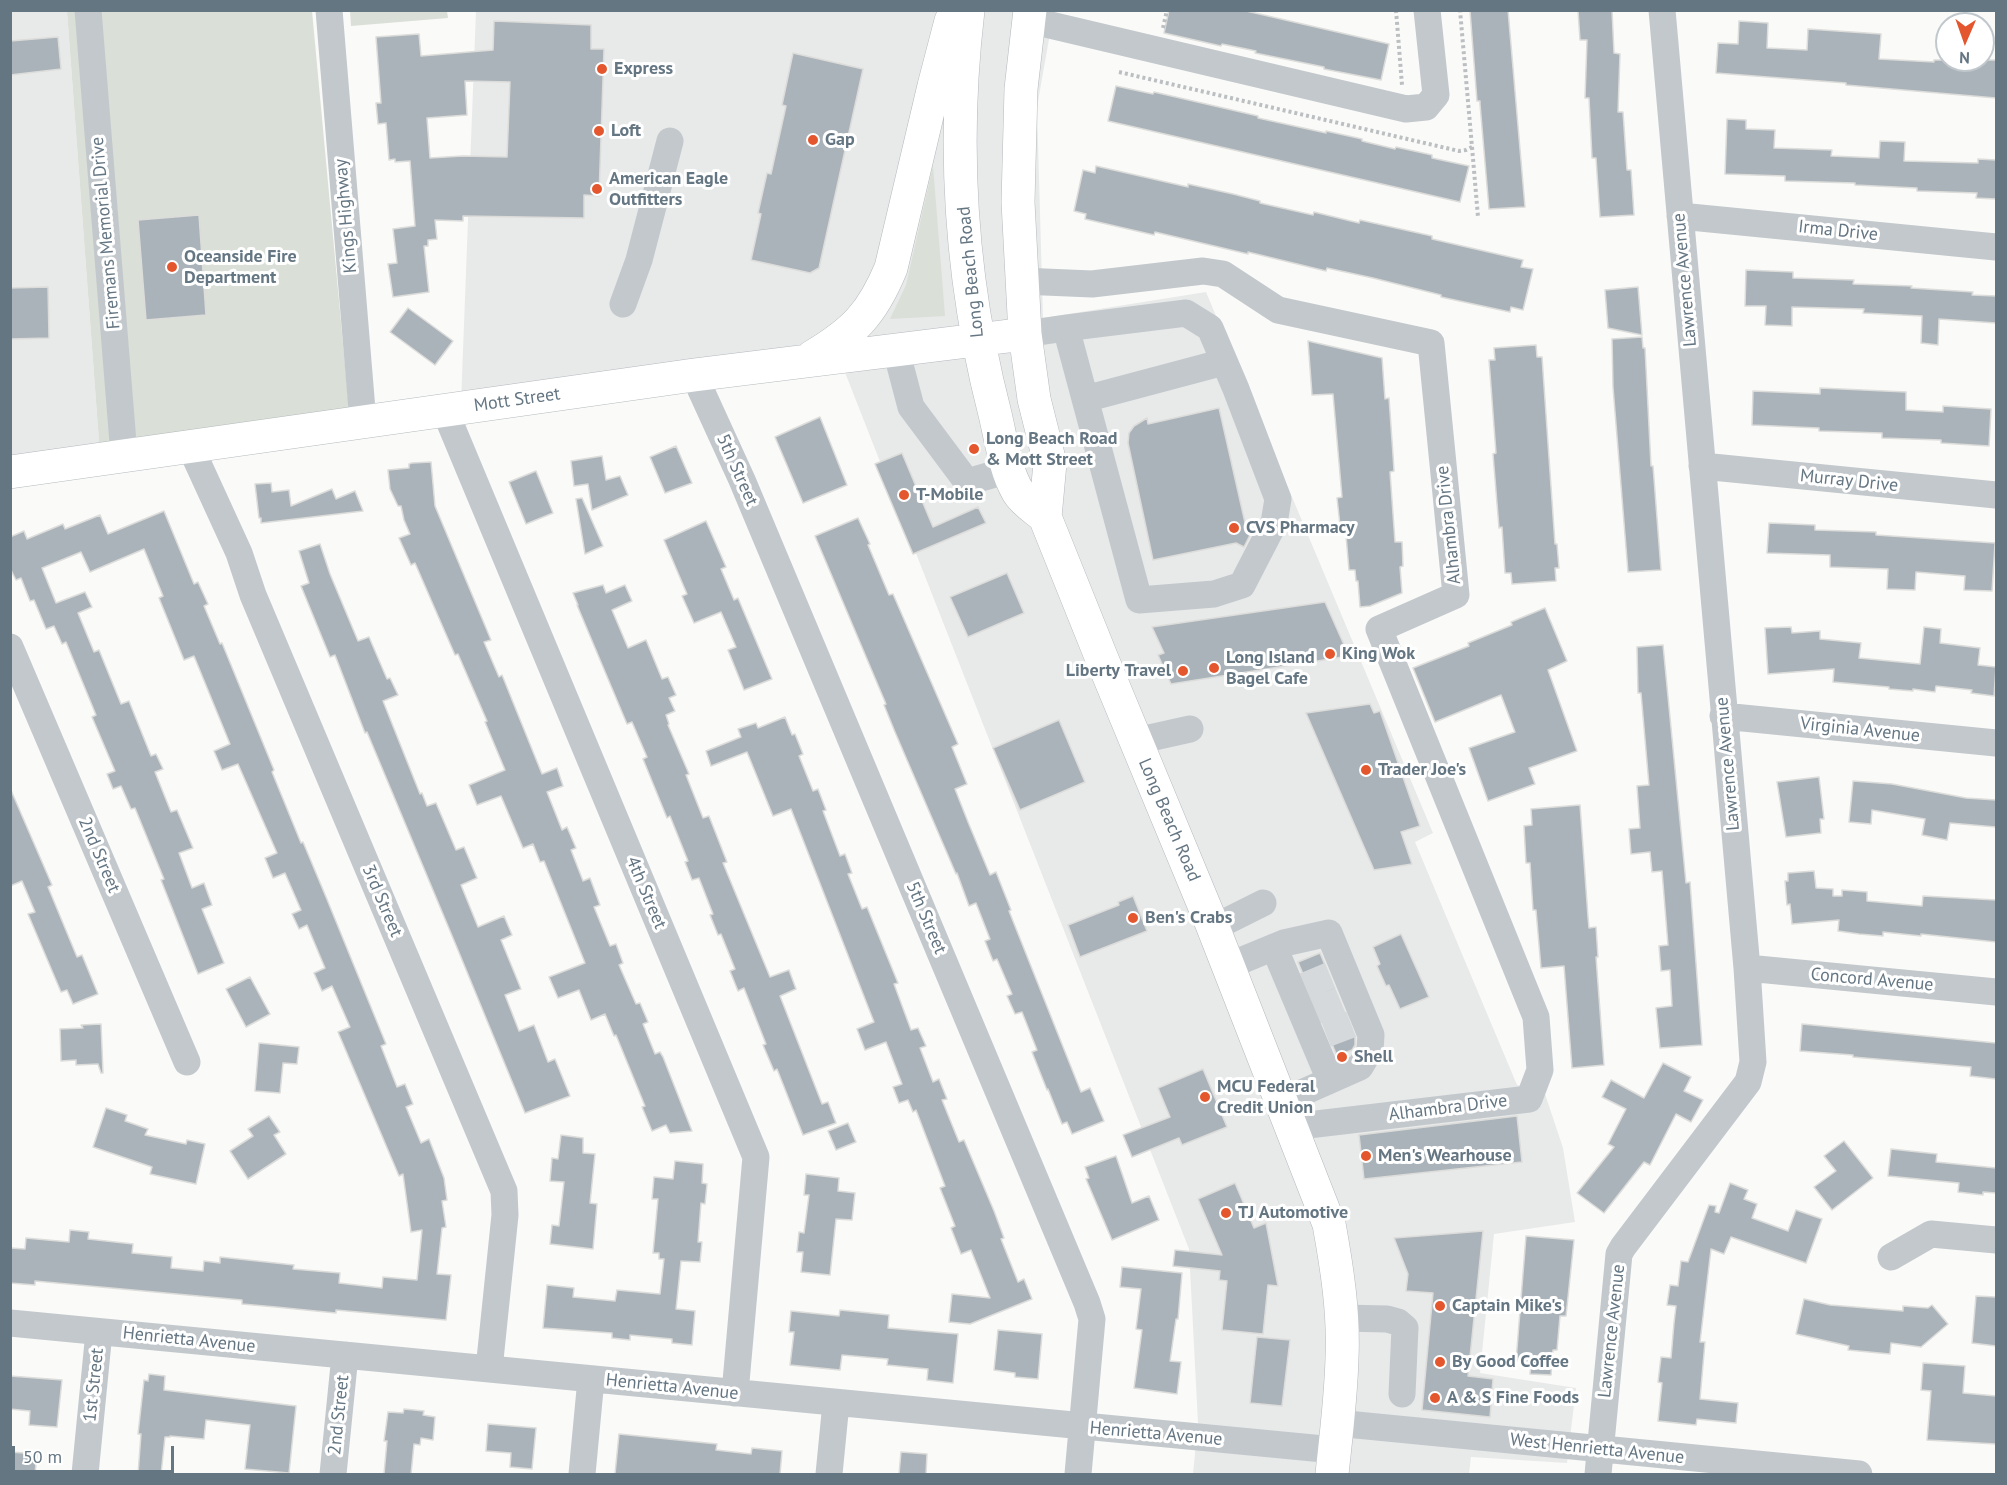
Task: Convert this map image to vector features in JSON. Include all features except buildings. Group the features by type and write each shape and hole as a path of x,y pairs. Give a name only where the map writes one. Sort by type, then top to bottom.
{"main road":[{"path":"806,361 846,335 866,315 882,291 891,268 954,10"},
{"name":"Long Beach Road","path":"968,10 962,73 961,147 964,230 978,340 1009,470 1019,494 1045,517 1213,928 1329,1224 1342,1318 1342,1358 1334,1449"},
{"name":"Long Beach Road","path":"1030,15 1021,89 1018,202 1025,334 1034,399 1050,463 1045,517"},
{"name":"Mott Street","path":"10,472 694,375 1025,334"}],"street":[{"name":"Firemans Memorial Drive","path":"88,10 124,456"},
{"name":"Kings Highway","path":"329,10 363,422"},
{"path":"1030,15 1406,109 1426,107 1436,95 1427,10"},
{"name":"Lawrence Avenue","path":"1599,1462 1619,1254 1748,1082 1753,1062 1747,969 1662,10"},
{"path":"623,304 639,260 670,141"},
{"name":"Irma Drive","path":"1680,216 1996,247"},
{"name":"Alhambra Drive","path":"1021,281 1092,284 1203,271 1223,274 1278,310 1431,343 1456,595 1379,629 1536,1017 1540,1070 1529,1099 1286,1114"},
{"path":"1025,334 1066,328 1186,313 1210,328 1278,499 1274,523 1242,585 1214,594 1139,600 1066,328"},
{"path":"896,350 911,407 967,482 1009,470"},
{"path":"1085,399 1224,362"},
{"name":"5th Street","path":"694,375 751,502 1087,1303 1092,1319 1078,1474"},
{"name":"4th Street","path":"445,411 756,1157 735,1394"},
{"name":"3rd Street","path":"190,446 239,553 253,595 504,1191 505,1215 489,1369"},
{"name":"Murray Drive","path":"1702,466 1996,495"},
{"name":"2nd Street","path":"10,647 187,1062"},
{"name":"Virginia Avenue","path":"1723,716 1996,743"},
{"path":"1136,741 1190,729"},
{"path":"1213,928 1263,903"},
{"path":"1228,966 1284,943 1329,933 1338,973 1353,1010 1371,1035 1370,1050 1360,1067 1330,1080 1286,1114"},
{"path":"1274,947 1299,989 1314,1025 1330,1080"},
{"name":"Concord Avenue","path":"1747,969 1996,993"},
{"path":"1891,1257 1931,1234 1996,1240"},
{"path":"1342,1318 1387,1319 1398,1322 1404,1328 1402,1394"},
{"name":"Henrietta Avenue","path":"10,1323 735,1394 1334,1449"},
{"name":"1st Street","path":"85,1474 99,1332"},
{"name":"2nd Street","path":"333,1474 345,1355"},
{"path":"582,1474 591,1379"},
{"path":"829,1474 836,1403"},
{"name":"West Henrietta Avenue","path":"1334,1449 1859,1474"}],"path":[{"path":"1472,147 1478,218"}],"shaded area":[{"path":"10,11 67,11 100,455 10,468"},
{"path":"67,11 312,11 350,419 100,455"},
{"path":"350,11 447,11 448,18 351,26"},
{"path":"476,11 1054,11 1037,107 1043,318 1206,292 1433,833 1415,842 1517,1085 1544,1091 1563,1148 1575,1222 1494,1234 1480,1373 1576,1388 1567,1463 1471,1457 1469,1474 1193,1474 1198,1423 1189,1249 837,352 461,403"},
{"path":"933,166 945,316 890,319 906,285"}],"tunnel":[{"path":"1305,986 1331,975"},
{"path":"1315,1011 1342,1000"},
{"path":"1326,1034 1352,1024"}],"place":[{"name":"Express","path":"602,69"},
{"name":"Loft","path":"599,131"},
{"name":"Gap","path":"813,140"},
{"name":"American Eagle Outfitters","path":"597,189"},
{"name":"Oceanside Fire Department","path":"172,267"},
{"name":"Long Beach Road & Mott Street","path":"974,449"},
{"name":"T-Mobile","path":"904,495"},
{"name":"CVS Pharmacy","path":"1234,528"},
{"name":"King Wok","path":"1330,654"},
{"name":"Long Island Bagel Cafe","path":"1214,668"},
{"name":"Liberty Travel","path":"1183,671"},
{"name":"Trader Joe's","path":"1366,770"},
{"name":"Ben's Crabs","path":"1133,918"},
{"name":"Shell","path":"1342,1057"},
{"name":"MCU Federal Credit Union","path":"1205,1097"},
{"name":"Men's Wearhouse","path":"1366,1156"},
{"name":"TJ Automotive","path":"1226,1213"},
{"name":"Captain Mike's","path":"1440,1306"},
{"name":"By Good Coffee","path":"1440,1362"},
{"name":"A & S Fine Foods","path":"1435,1398"}]}
